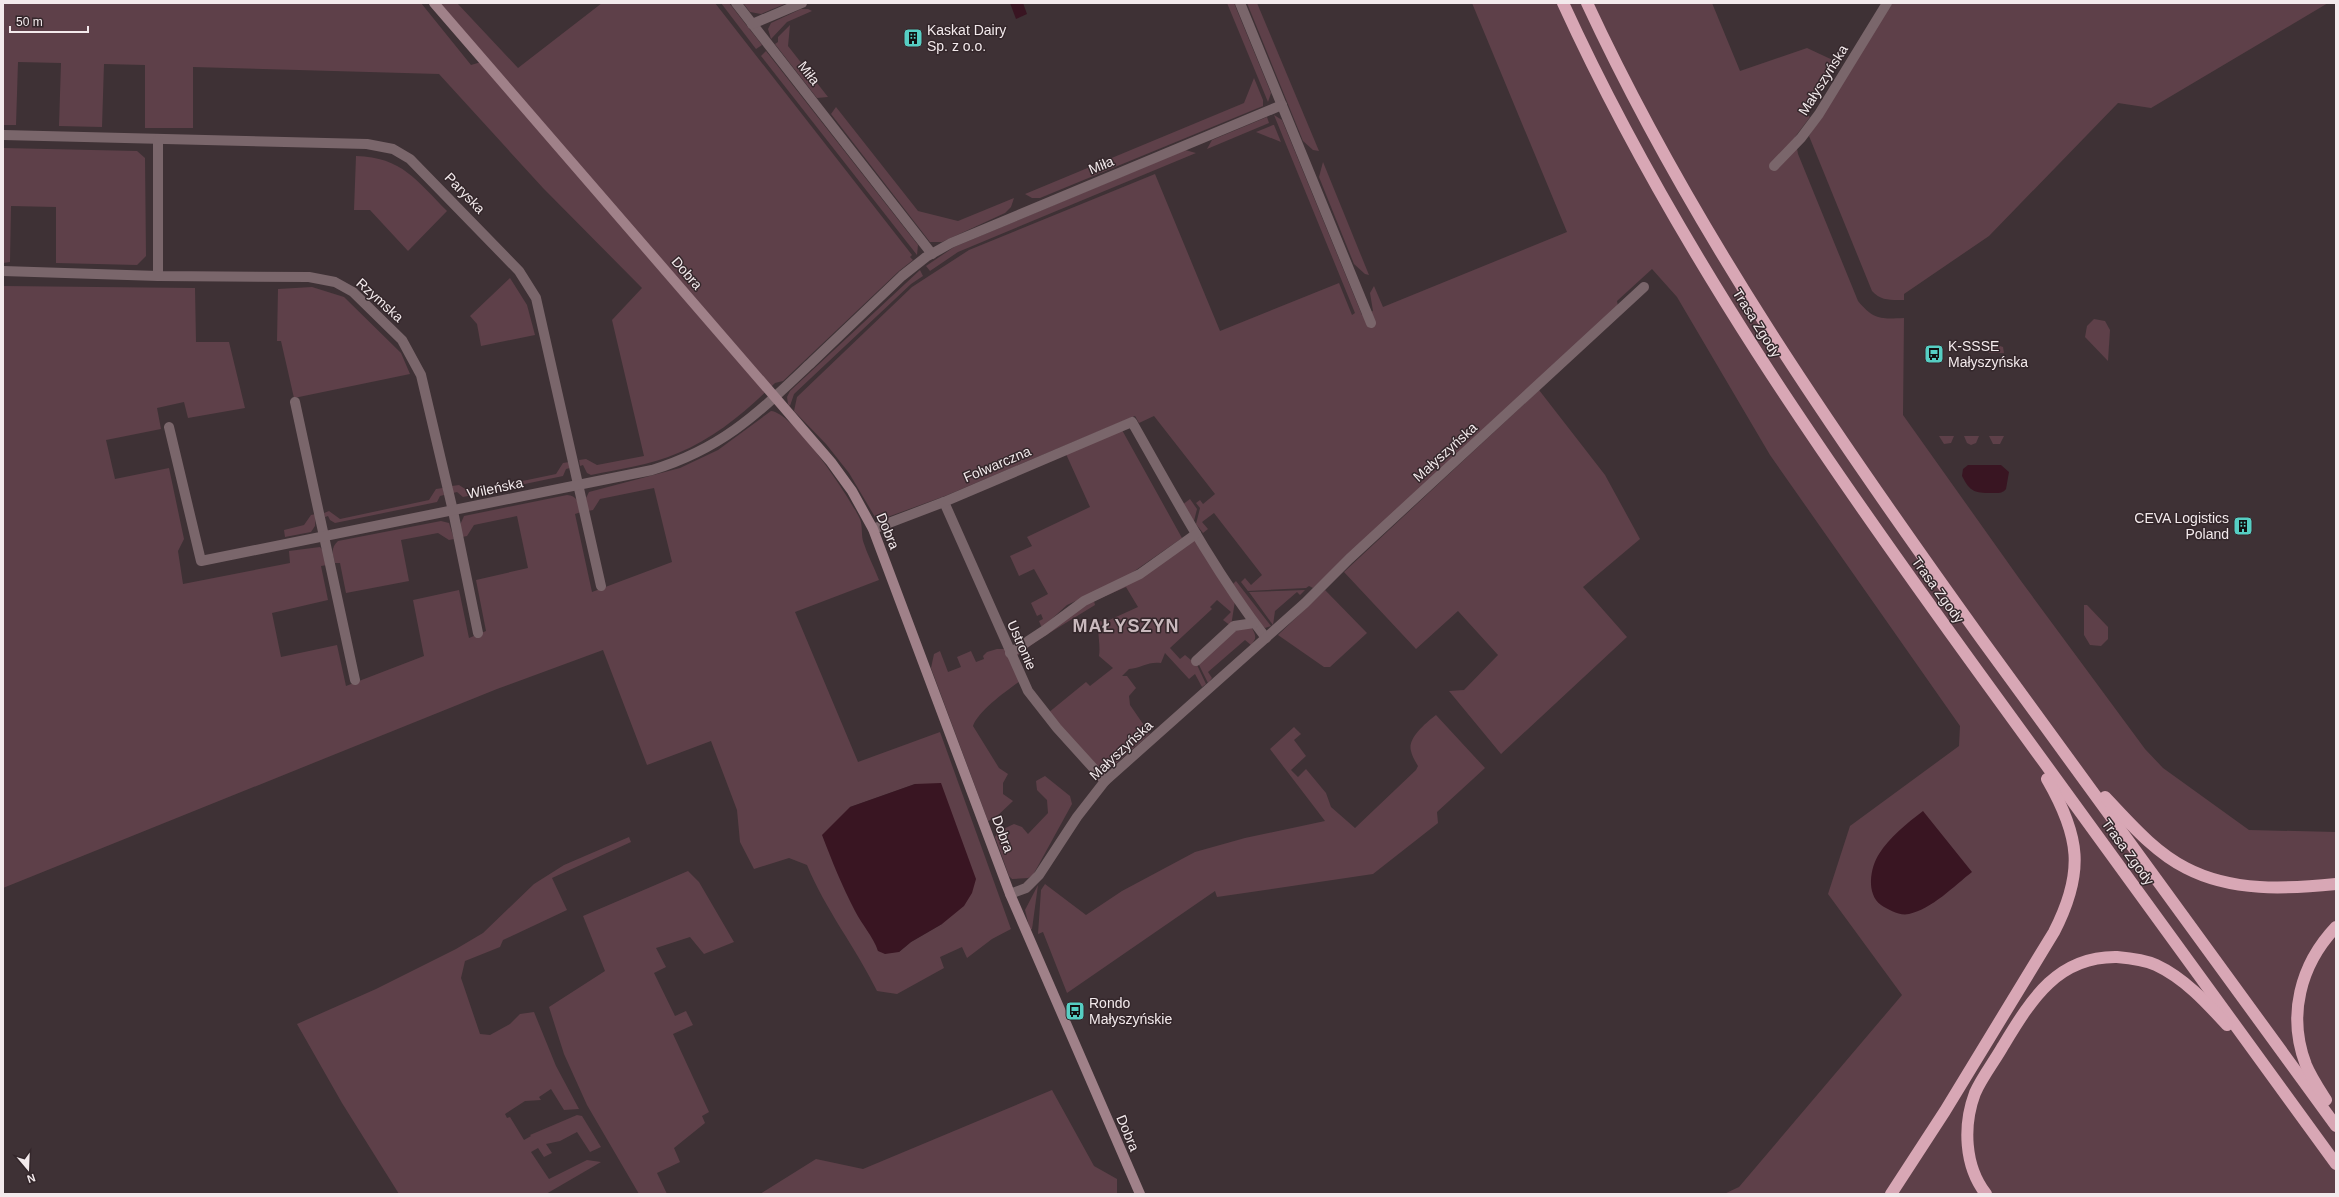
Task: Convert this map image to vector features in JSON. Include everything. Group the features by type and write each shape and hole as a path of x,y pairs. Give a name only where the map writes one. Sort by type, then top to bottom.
{"highway":[{"name":"Trasa Zgody","path":"1563,3 1639,154 1675,218 1744,331 1831,464 2018,727 2336,1164"},
{"name":"Trasa Zgody","path":"1587,3 1662,151 1693,206 1762,321 1850,453 2070,760 2336,1126"},
{"path":"1891,1194 1945,1111 2051,938 2068,906 2074,874 2076,848 2058,799 2018,727"},
{"path":"2070,760 2145,838 2186,868 2232,883 2261,888 2303,887 2336,884"},
{"path":"2336,927 2321,943 2310,962 2301,986 2297,1014 2300,1044 2307,1066 2336,1119"},
{"path":"1986,1194 1973,1171 1967,1138 1969,1115 1976,1092 2020,1018 2039,992 2061,973 2082,962 2103,957 2127,958 2155,964 2183,981 2214,1011 2269,1072"}],"street":[{"name":"Dobra","path":"434,3 775,397 842,476 862,506 873,529 1010,894 1140,1194"},
{"name":"Miła","path":"736,3 932,254"},
{"path":"752,24 802,3"},
{"path":"1240,3 1371,323"},
{"name":"Małyszyńska","path":"1774,166 1801,138 1819,114 1887,3"},
{"name":"Miła","path":"775,397 902,276 932,254 978,230 1282,105"},
{"name":"Paryska","path":"3,136 367,144 393,150 417,164 512,263 531,288 542,319 601,586"},
{"path":"158,140 158,276"},
{"name":"Rzymska","path":"3,271 158,276 318,278 335,282 353,292 402,340 416,362 423,381 453,511 478,633"},
{"name":"Małyszyńska","path":"1010,894 1026,888 1039,875 1077,817 1105,781 1266,638 1644,287"},
{"name":"Wileńska","path":"169,427 201,561 652,470 691,456 737,430 775,397"},
{"path":"295,402 355,680"},
{"name":"Folwarczna","path":"873,529 944,502 1132,422 1196,534"},
{"name":"Ustronie","path":"944,502 1028,691 1057,728 1105,781"},
{"path":"1010,653 1045,630 1084,601 1140,574 1196,534 1254,623 1266,638"},
{"path":"1196,661 1234,626 1254,623"},
{"name":"Dobra","path":"1133,1180 1134,1194"}],"shaded area":[{"path":"3,3 421,3 471,65 488,60 440,3 457,3 518,68 602,3 715,3 912,255 910,257 913,260 899,271 783,381 775,383 753,404 717,432 692,447 657,461 591,475 587,473 583,465 580,466 579,460 586,459 597,465 644,456 612,320 642,288 543,188 439,74 193,67 193,128 145,128 145,65 104,64 102,127 59,126 61,63 18,62 16,125 3,125"},
{"path":"721,3 729,3 762,45 756,49"},
{"path":"743,3 787,3 761,14 750,12"},
{"path":"1010,3 1023,3 1027,14 1016,19"},
{"path":"1227,3 1234,3 1271,93 1268,102"},
{"path":"1247,3 1257,3 1319,151 1313,150 1303,141"},
{"path":"1472,3 1712,3 1740,71 1807,48 1837,62 1806,114 1810,117 1795,137 1798,154 1858,301 1869,312 1878,317 1904,318 1903,415 2021,581 2145,749 2163,768 2249,830 2336,832 2336,1194 1724,1194 1739,1187 1902,995 1828,894 1850,826 1959,746 1960,726 1770,455 1677,297 1652,269 1617,301 1618,306 1313,588 1309,586 1306,588 1248,591 1241,582 1245,578 1251,585 1262,575 1214,513 1202,522 1208,529 1203,533 1196,524 1200,508 1196,503 1200,500 1203,504 1215,494 1154,416 1139,423 1135,416 945,496 882,519 875,517 849,473 826,444 794,411 797,397 912,287 969,250 1155,174 1220,331 1339,283 1352,315 1355,313 1274,115 1282,120 1362,315 1373,311 1370,293 1374,286 1383,307 1567,232"},
{"path":"1892,3 2328,3 2151,108 2118,103 1989,236 1904,294 1904,300 1891,300 1879,297 1872,291 1809,136"},
{"path":"801,9 808,9 812,11 787,22 771,39 768,29 771,23"},
{"path":"790,25 788,46 828,97 817,98 775,44 778,42 778,37"},
{"path":"766,51 918,245 917,255 761,56"},
{"path":"1254,78 1263,100 1263,106 1040,198 1032,198 1025,194 1244,103"},
{"path":"836,107 918,211 958,221 1014,198 1011,207 1005,213 942,242 930,242 831,114"},
{"path":"1267,117 1269,123 1207,149 1212,140"},
{"path":"1274,125 1281,142 1256,132"},
{"path":"3,148 137,151 145,158 146,256 137,265 56,263 56,207 11,206 10,262 3,263"},
{"path":"1185,150 1196,153 958,252 930,271 926,266 954,247"},
{"path":"356,156 372,157 397,166 417,181 447,211 408,251 370,210 354,210"},
{"path":"1323,162 1369,275 1365,274 1354,264 1319,177"},
{"path":"920,270 923,276 911,284 794,394 790,406 788,404 787,397 790,391"},
{"path":"510,278 527,305 535,335 481,346 477,324 470,316"},
{"path":"3,286 195,288 196,342 229,342 245,408 188,418 184,402 157,408 161,429 106,440 115,479 169,468 184,539 178,551 183,584 290,563 289,551 320,547 323,551 327,565 321,566 328,600 272,613 281,657 337,645 346,686 424,656 413,600 459,590 469,638 486,631 476,580 528,568 517,516 474,525 467,536 462,537 460,525 464,516 567,495 575,498 581,512 575,514 592,592 672,562 654,488 600,499 593,510 588,511 586,498 589,492 680,468 718,450 771,411 781,415 793,425 820,456 853,506 860,520 866,551 879,580 795,612 858,762 940,732 1011,929 992,939 967,958 962,947 940,957 944,968 897,994 877,991 814,881 807,865 789,858 754,869 740,842 737,810 711,741 647,765 603,650 497,689 3,888","holes":["915,784 942,924 911,942 899,952 878,951 850,807"]},
{"path":"312,287 344,297 401,353 410,374 294,398 281,341 277,341 278,289"},
{"path":"2094,319 2105,321 2110,330 2108,361 2085,337 2087,326"},
{"path":"1997,345 2003,347 2004,353 1989,353 1991,347"},
{"path":"1539,390 1605,475 1640,539 1583,587 1627,637 1501,754 1449,691 1464,690 1498,655 1458,611 1416,649 1344,572"},
{"path":"1122,430 1182,538 1123,579 1067,605 1044,626 1041,626 1039,621 1043,619 1041,614 1037,616 1031,603 1048,594 1034,569 1019,576 1010,556 1032,546 1027,537 1090,507 1066,454"},
{"path":"1939,436 1954,436 1951,443 1944,444"},
{"path":"1964,436 1979,436 1976,443 1971,445 1967,443"},
{"path":"1989,436 2004,436 2000,444 1993,444"},
{"path":"569,462 570,468 566,469 563,476 463,497 457,492 453,493 452,486 459,485 470,492 556,474 563,463"},
{"path":"1968,465 2001,465 2009,472 2006,489 2003,492 1997,493 1981,493 1970,488 1962,476 1963,469"},
{"path":"443,488 444,495 440,496 437,502 335,523 330,520 328,516 325,517 324,513 329,511 340,519 429,500 436,489"},
{"path":"1190,499 1197,509 1193,525 1182,505"},
{"path":"316,514 315,526 311,532 285,537 284,530 304,525 311,515"},
{"path":"441,521 449,523 454,539 449,540 438,533 401,540 409,581 346,593 340,563 335,563 333,554 334,546 338,541"},
{"path":"1196,538 1235,601 1231,626 1223,620 1231,612 1217,600 1210,607 1212,609 1170,648 1180,659 1185,655 1197,665 1206,684 1202,687 1195,674 1189,679 1165,653 1161,663 1153,663 1129,669 1122,676 1127,676 1136,688 1129,696 1130,705 1150,734 1104,774 1048,713 1086,682 1090,686 1113,668 1099,656 1099,625 1100,621 1105,622 1138,607 1126,587 1094,601 1095,605 1038,640 1017,656 1015,652 1063,618"},
{"path":"1236,581 1271,626 1265,628 1252,617 1232,585"},
{"path":"1305,590 1300,595 1297,592 1275,611 1273,625 1249,592"},
{"path":"1325,590 1367,633 1330,667 1324,667 1278,635"},
{"path":"2084,605 2087,605 2108,627 2108,639 2101,646 2090,645 2084,635"},
{"path":"1236,627 1252,628 1255,635 1254,641 1251,645 1245,640 1208,672 1212,678 1208,683 1198,663"},
{"path":"997,649 1005,649 1020,681 986,708 980,714 973,726 999,768 1008,774 1003,783 1003,794 1013,801 995,818 988,821 931,668 934,654 940,651 948,672 961,667 957,657 971,651 976,662 984,659 983,656 987,652"},
{"path":"1436,715 1485,768 1437,812 1438,823 1373,874 1217,897 1215,891 1067,993 1043,932 1038,934 1041,890 1045,884 1086,915 1122,891 1195,852 1245,838 1325,821 1270,749 1294,727 1301,734 1294,740 1306,756 1291,770 1298,777 1306,769 1326,793 1331,807 1355,828 1416,770 1418,766 1411,751 1412,741 1419,731"},
{"path":"1045,776 1070,796 1072,804 1033,875 1028,878 1012,879 1009,876 995,837 999,831 1014,824 1022,827 1028,834 1048,813 1047,800 1037,790 1036,781"},
{"path":"941,783 976,879 972,893 964,906 942,924 911,942 899,952 885,954 878,951 855,911 837,873 822,835 850,807 915,784"},
{"path":"1923,811 1972,872 1926,907 1909,914 1898,913 1891,911 1876,900 1871,888 1873,866 1879,854 1888,842"},
{"path":"629,837 631,842 552,878 567,910 503,940 500,947 465,961 461,978 480,1034 490,1035 510,1024 520,1014 534,1012 556,1066 579,1109 564,1110 551,1089 539,1097 541,1100 525,1101 505,1114 507,1118 510,1117 524,1140 531,1136 530,1135 577,1115 582,1116 601,1147 590,1152 577,1132 560,1141 546,1144 552,1153 544,1157 538,1148 531,1152 549,1179 587,1160 601,1162 546,1194 399,1194 342,1103 297,1024 376,989 456,949 483,933 534,884 564,865"},
{"path":"688,871 699,882 734,942 704,954 690,937 656,948 666,967 654,973 675,1016 686,1011 693,1025 673,1034 709,1112 702,1116 705,1123 674,1148 680,1162 657,1173 667,1194 639,1194 587,1105 564,1054 549,1007 605,971 583,916"},
{"path":"1038,885 1032,929 1030,930 1025,910"},
{"path":"1052,1090 1094,1166 1117,1179 1117,1194 760,1194 816,1159 863,1169"}],"place":[{"name":"Kaskat Dairy Sp. z o.o.","path":"913,38"},
{"name":"K-SSSE Małyszyńska","path":"1934,354"},
{"name":"CEVA Logistics Poland","path":"2243,526"},
{"name":"Rondo Małyszyńskie","path":"1075,1011"}],"district":[{"name":"MAŁYSZYN","path":"1126,626"}]}
